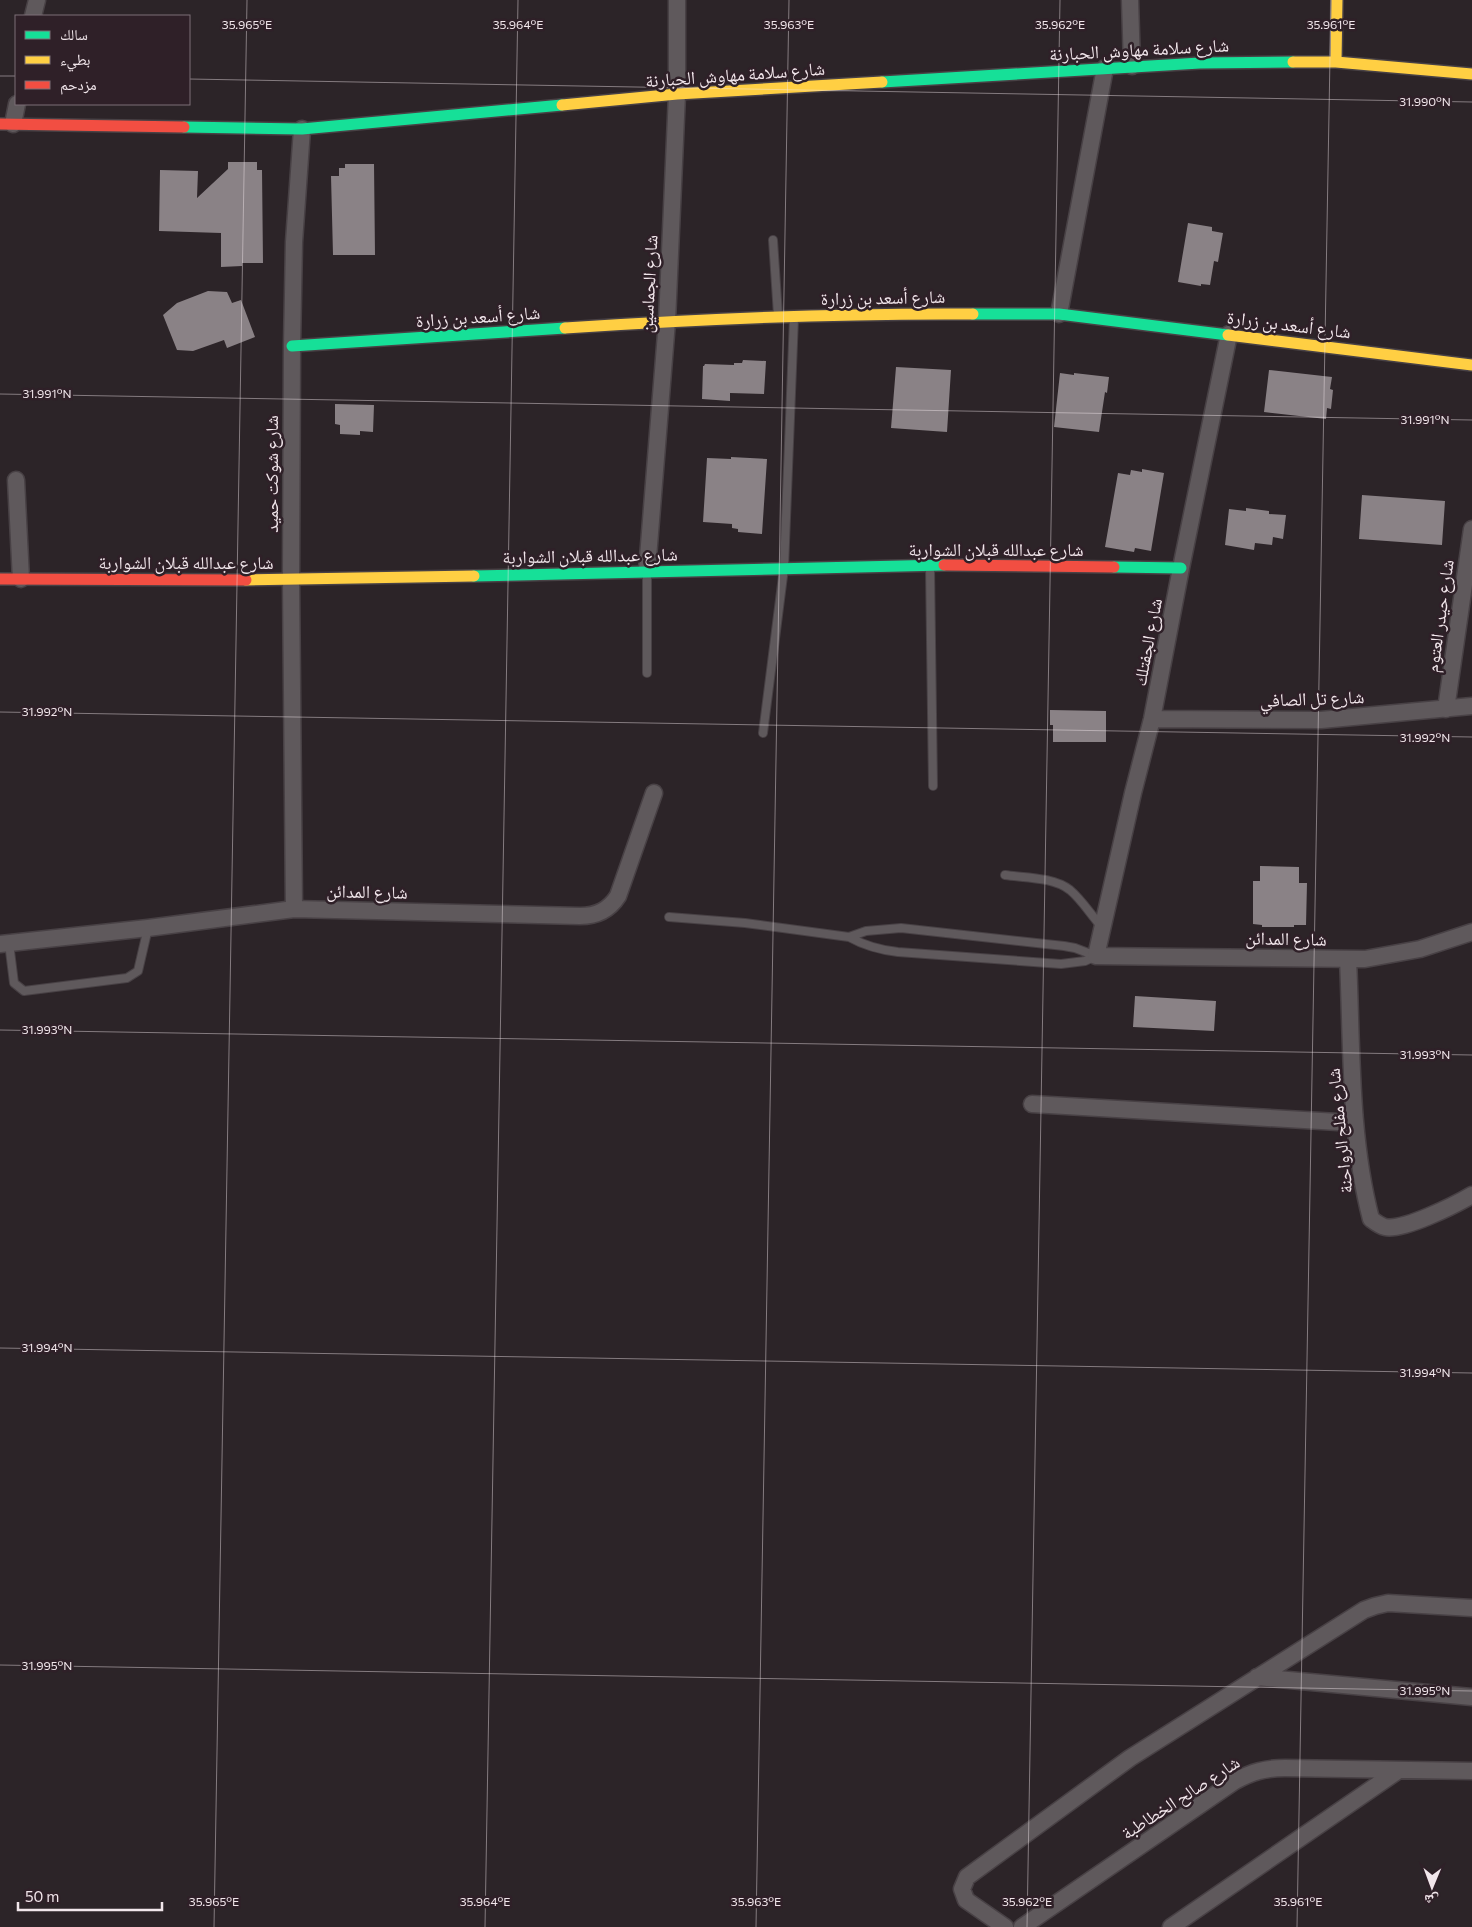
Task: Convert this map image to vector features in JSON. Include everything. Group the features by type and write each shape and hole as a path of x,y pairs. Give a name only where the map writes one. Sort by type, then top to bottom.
{"street":[{"path":"34,15 36,0"},
{"name":"شارع الجماسين","path":"647,570 667,321 676,94 677,0"},
{"path":"1130,0 1132,66"},
{"path":"1336,62 1337,0"},
{"name":"شارع سلامة مهاوش الحبارنة","path":"7,124 302,129 676,94 1132,66 1258,61 1336,62 1472,74"},
{"path":"1059,314 1105,68"},
{"path":"7,124 16,105"},
{"name":"شارع شوكت حميد","path":"294,909 291,580 292,346 294,242 302,129"},
{"name":"شارع أسعد بن زرارة","path":"292,346 667,321 880,312 1059,314 1472,366"},
{"name":"شارع الجفتلك","path":"1096,956 1152,719 1229,334"},
{"path":"16,480 21,579"},
{"name":"شارع حيدر العتوم","path":"1446,709 1472,529"},
{"name":"شارع عبدالله قبلان الشواربة","path":"0,579 291,580 647,570 930,565 1181,568"},
{"name":"شارع تل الصافي","path":"1152,719 1321,720 1472,706"},
{"name":"شارع المدائن","path":"5,943 148,928 294,909 580,916 596,914 609,907 618,896 654,793"},
{"name":"شارع المدائن","path":"1096,956 1365,959 1395,954 1447,941 1472,932"},
{"name":"شارع مفلح الرواحنة","path":"1348,959 1355,1123 1363,1187 1371,1219 1384,1227 1401,1226 1453,1206 1472,1195"},
{"path":"1032,1104 1355,1123"},
{"path":"1005,1927 966,1900 962,1888 967,1877 1130,1758 1334,1628 1375,1606 1388,1604 1472,1608"},
{"path":"1257,1677 1472,1697"},
{"name":"شارع صالح الخطاطبة","path":"1022,1927 1235,1781 1251,1772 1265,1768 1472,1771"},
{"path":"1171,1927 1399,1770"}],"lane":[{"path":"773,240 778,317"},
{"path":"764,733 784,568 794,316"},
{"path":"930,565 934,786"},
{"path":"647,570 648,674"},
{"path":"1005,875 1049,881 1063,886 1076,896 1102,928"},
{"path":"669,917 745,923 849,937 872,948 898,952 1061,964 1085,961 1096,956"},
{"path":"5,943 14,983 24,991 127,978 134,975 138,971 148,928"},
{"path":"849,937 874,930 901,928 1064,946 1096,956"}],"building":[{"path":"228,162 257,162 257,170 262,170 263,263 242,263 242,266 221,267 221,233 159,231 160,170 198,171 197,198 228,169"},
{"path":"345,164 374,164 375,255 333,255 331,176 339,176 339,168 345,168"},
{"path":"1188,223 1212,227 1212,231 1223,233 1218,262 1214,261 1210,285 1201,284 1201,286 1178,282"},
{"path":"208,291 227,292 232,303 241,300 255,337 227,348 224,340 193,351 177,350 163,315 177,303"},
{"path":"743,360 766,361 764,394 730,393 730,401 702,399 703,366 705,364 734,365 734,363 742,363"},
{"path":"896,367 951,370 947,432 891,428"},
{"path":"1269,370 1332,377 1330,389 1333,390 1331,409 1327,408 1326,419 1264,412"},
{"path":"1060,373 1109,377 1099,432 1054,427"},
{"path":"335,404 374,405 373,432 360,431 360,435 340,434 340,425 335,424"},
{"path":"731,457 767,459 762,534 738,532 738,529 732,528 732,524 703,522 707,458 731,459"},
{"path":"1142,469 1164,473 1151,551 1135,548 1134,552 1105,547 1118,473 1130,475 1131,470 1142,472"},
{"path":"1362,495 1445,501 1442,545 1359,539"},
{"path":"1246,508 1269,511 1269,514 1286,515 1283,539 1273,537 1272,545 1255,543 1254,550 1225,545 1229,509 1246,511"},
{"path":"1050,710 1106,711 1106,742 1053,742 1053,725 1050,725"},
{"path":"1260,866 1299,867 1299,883 1307,883 1306,925 1262,927 1262,925 1253,924 1253,881 1260,881"},
{"path":"1135,996 1216,1001 1214,1031 1133,1027"}],"traffic: fast":[{"path":"882,82 1200,63 1293,62"},
{"path":"184,127 302,129 562,105"},
{"path":"973,314 1059,314 1228,335"},
{"path":"292,346 565,328"},
{"path":"474,576 944,565"},
{"path":"1114,567 1181,568"}],"traffic: slow":[{"path":"1336,62 1337,0"},
{"path":"1293,62 1336,62 1472,74"},
{"path":"562,105 677,94 882,82"},
{"path":"565,328 769,317 973,314"},
{"path":"1228,335 1472,365"},
{"path":"246,580 474,576"}],"traffic: jam":[{"path":"0,124 184,127"},
{"path":"944,565 1114,567"},
{"path":"0,579 246,580"}]}
